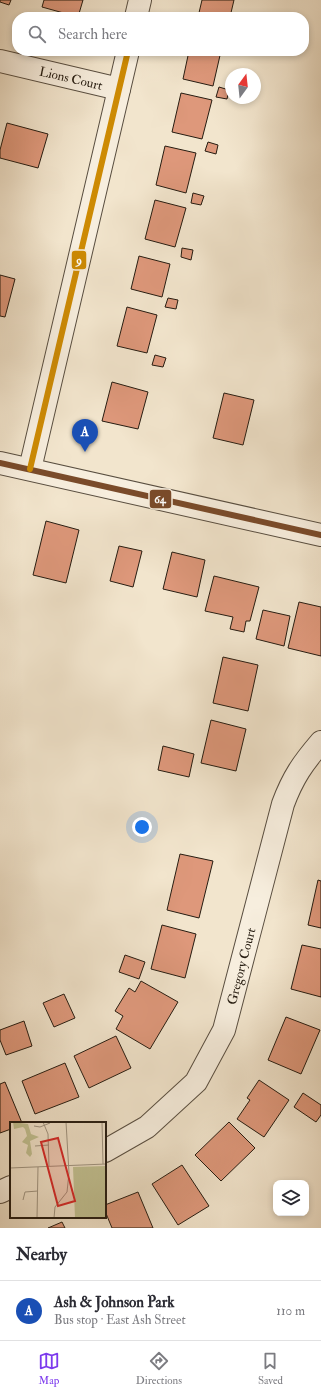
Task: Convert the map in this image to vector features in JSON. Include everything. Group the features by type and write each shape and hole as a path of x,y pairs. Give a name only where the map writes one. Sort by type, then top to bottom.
{"street":[{"path":"137,12 140,0"},
{"path":"30,469 127,56"},
{"name":"Lions Court","path":"0,61 119,89"},
{"path":"0,463 321,535"},
{"name":"Gregory Court","path":"106,1150 147,1127 196,1082 224,1030 283,804 290,787 303,764 321,742"},
{"path":"0,1192 10,1187"}],"building":[{"path":"0,0 11,0 9,5 0,2"},
{"path":"44,0 83,0 79,12 60,12 42,7"},
{"path":"202,0 234,0 231,12 199,12"},
{"path":"188,56 220,56 213,86 183,79"},
{"path":"219,87 225,89 225,99 216,97"},
{"path":"181,93 212,100 202,139 172,132"},
{"path":"7,123 48,134 38,168 0,158 0,150"},
{"path":"208,142 218,145 216,154 205,151"},
{"path":"165,146 196,153 186,193 156,185"},
{"path":"193,193 204,196 201,205 191,203"},
{"path":"155,200 186,208 175,247 145,239"},
{"path":"182,248 193,250 191,260 181,257"},
{"path":"139,256 170,264 162,297 131,289"},
{"path":"0,275 15,279 5,317 0,316"},
{"path":"168,298 178,300 176,309 165,307"},
{"path":"127,307 157,315 147,353 117,346"},
{"path":"155,355 166,358 163,367 152,365"},
{"path":"112,382 148,392 138,429 102,421"},
{"path":"224,393 254,400 243,445 213,438"},
{"path":"46,521 79,530 66,583 33,575"},
{"path":"119,546 142,551 133,587 110,581"},
{"path":"172,552 205,560 197,597 163,589"},
{"path":"214,576 259,587 250,621 246,621 244,632 230,629 233,617 205,611"},
{"path":"299,602 321,607 321,656 288,648"},
{"path":"263,610 290,616 284,646 256,639"},
{"path":"223,657 258,665 248,711 213,703"},
{"path":"211,720 246,729 236,771 201,763"},
{"path":"163,746 194,754 189,777 158,770"},
{"path":"180,854 213,861 199,918 167,910"},
{"path":"318,880 321,881 321,928 308,925"},
{"path":"162,925 196,934 185,978 151,969"},
{"path":"302,945 321,949 321,997 291,989"},
{"path":"125,955 145,962 139,979 119,972"},
{"path":"141,981 178,1002 150,1049 116,1029 123,1016 115,1011 129,988 135,992"},
{"path":"64,994 75,1018 54,1027 43,1003"},
{"path":"286,1017 320,1030 301,1074 268,1060"},
{"path":"24,1021 32,1046 6,1055 0,1040 0,1030"},
{"path":"116,1036 131,1068 89,1088 74,1056"},
{"path":"65,1063 79,1097 35,1114 22,1081"},
{"path":"259,1080 289,1100 264,1137 237,1119 250,1100 247,1098"},
{"path":"5,1082 22,1122 10,1122 10,1129 0,1133 0,1084"},
{"path":"303,1093 321,1105 321,1115 316,1122 294,1107"},
{"path":"229,1122 255,1148 221,1181 195,1155"},
{"path":"182,1165 209,1206 178,1225 152,1184"},
{"path":"138,1192 153,1228 112,1228 106,1213 106,1205"},
{"path":"62,1222 65,1228 48,1228"}],"transit line":[{"name":"9","path":"30,469 127,56"},
{"name":"64","path":"0,463 321,535"}],"place":[{"name":"Ash & Johnson Park","path":"85,452"}]}
